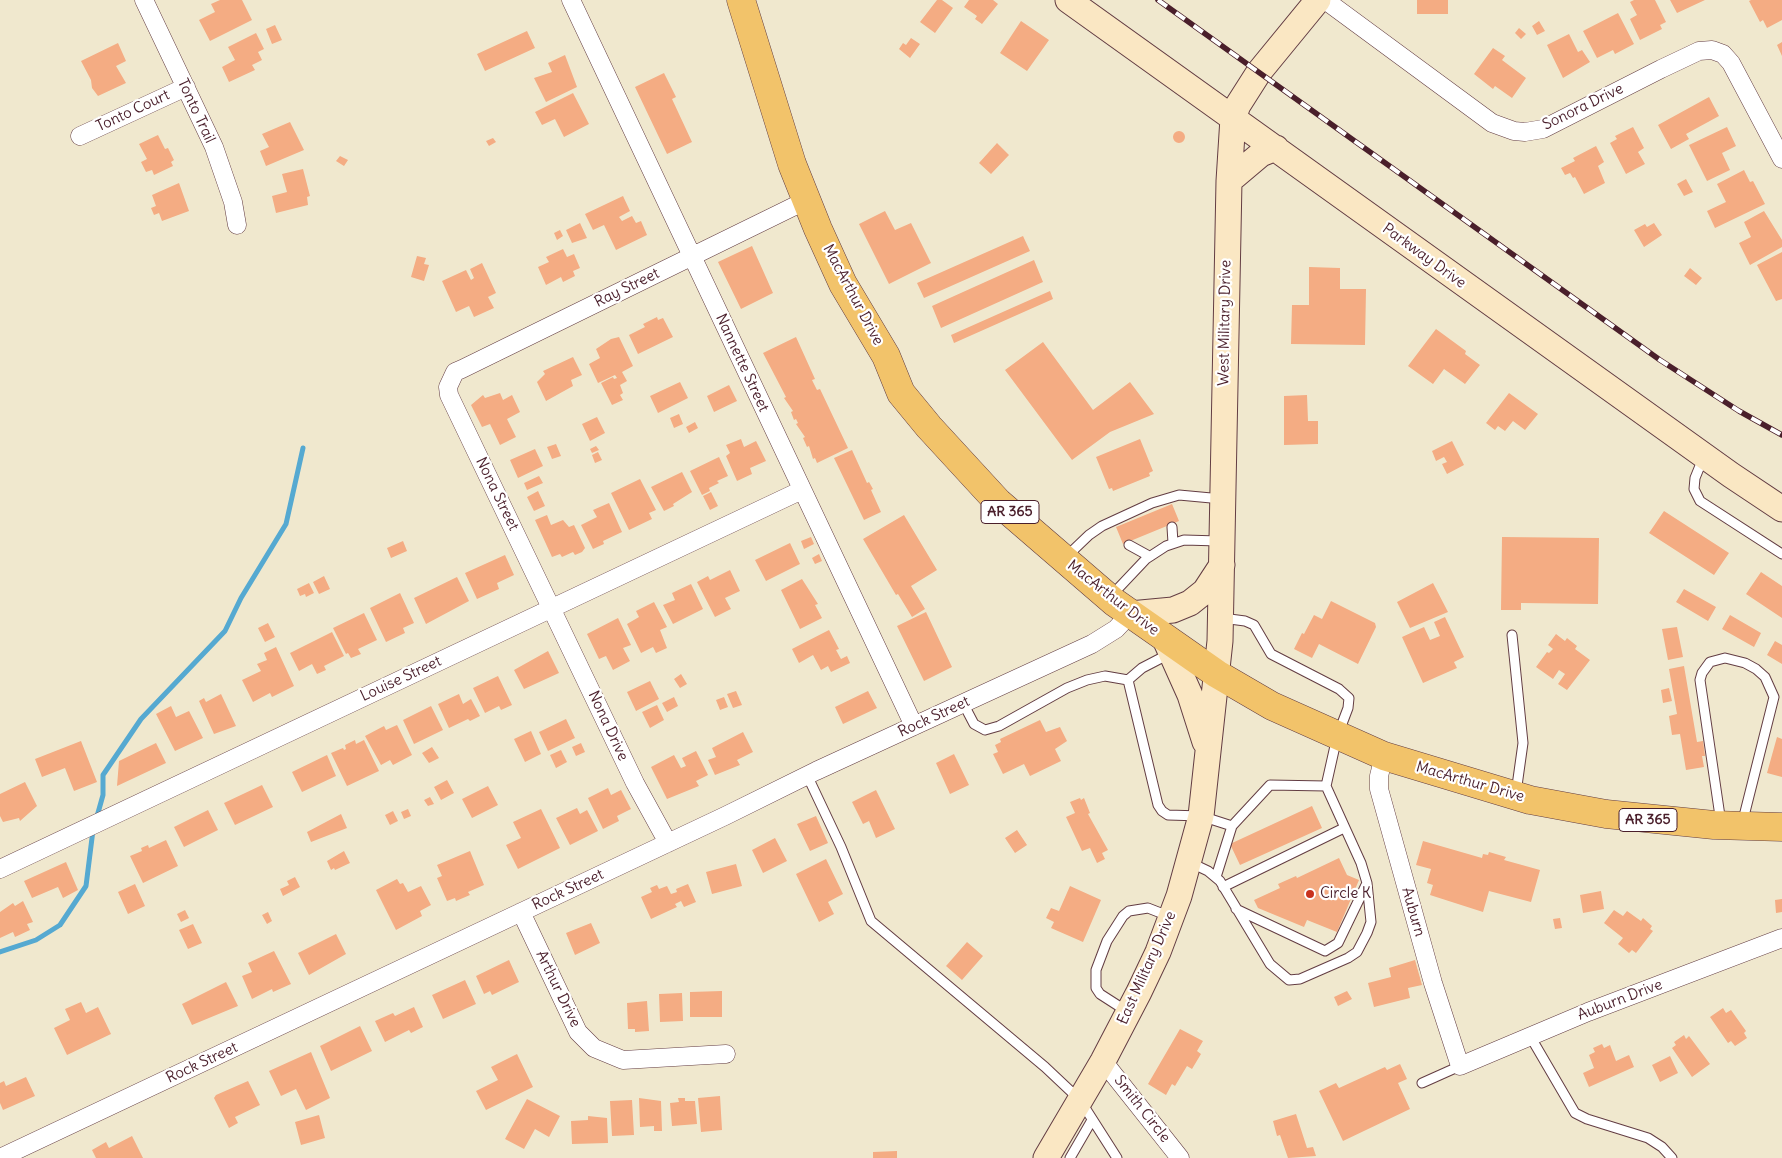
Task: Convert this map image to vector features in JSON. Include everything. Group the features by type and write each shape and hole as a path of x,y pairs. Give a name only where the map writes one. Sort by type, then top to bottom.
{"main road":[{"name":"MacArthur Drive","path":"741,0 792,164 818,230 843,284 886,356 901,393 998,502 1167,645 1272,706 1337,737 1384,756 1516,796 1606,814 1731,826 1782,827"}],"street":[{"name":"Tonto Trail","path":"144,0 186,87 226,180 237,225"},
{"name":"Nannette Street","path":"571,0 914,726"},
{"name":"Parkway Drive","path":"1068,0 1782,510"},
{"name":"West Military Drive","path":"1217,674 1221,618 1229,181 1233,118 1238,105 1259,72 1318,0"},
{"name":"Sonora Drive","path":"1325,0 1492,123 1514,131 1525,132 1543,128 1699,51 1712,50 1723,54 1730,63 1782,159"},
{"name":"Tonto Court","path":"80,136 186,87"},
{"path":"1229,181 1261,154 1276,148"},
{"name":"Ray Street","path":"451,379 455,372 807,200"},
{"name":"Nona Street","path":"451,379 449,395 551,608"},
{"name":"Louise Street","path":"0,869 802,490"},
{"path":"1120,606 1173,610 1190,603 1205,590 1222,565"},
{"name":"Rock Street","path":"2,1157 668,843 807,775 1092,644 1116,629 1120,606"},
{"name":"Nona Drive","path":"551,608 635,783 668,843"},
{"path":"1167,645 1190,695 1207,751"},
{"name":"East Military Drive","path":"1046,1158 1086,1110 1102,1061 1129,1012 1158,952 1171,917 1201,816 1217,674"},
{"name":"Auburn","path":"1384,756 1379,776 1379,789 1432,983 1460,1066"},
{"name":"Arthur Drive","path":"521,912 578,1032 594,1048 623,1060 726,1054"},
{"name":"Auburn Drive","path":"1460,1066 1588,1012 1782,938"},
{"name":"Smith Circle","path":"1102,1061 1180,1158"}],"lane":[{"path":"1704,456 1695,478 1694,489 1700,501 1782,554"},
{"path":"1064,559 1089,535 1102,526 1152,503 1179,494 1222,499"},
{"path":"1172,528 1173,543"},
{"path":"1120,606 1149,556 1173,543 1184,540 1222,541"},
{"path":"1129,545 1149,556"},
{"path":"1188,861 1208,870 1216,877 1274,970 1289,980 1300,979 1348,958 1362,944 1371,922 1368,883 1361,862 1326,786 1337,737 1348,708 1349,701 1347,695 1340,689 1271,654 1254,625 1245,621 1221,618"},
{"path":"1512,635 1523,743 1516,796"},
{"path":"1128,680 1167,645"},
{"path":"1725,658 1745,663 1756,669 1765,677 1774,696 1731,826 1700,680 1705,667 1710,662 1725,658"},
{"path":"964,703 974,724 986,730 999,726 1067,688 1086,680 1105,676 1128,680"},
{"path":"1128,680 1158,805 1168,815 1201,816 1232,826"},
{"path":"807,775 841,847 872,921 1045,1067 1086,1110 1117,1158"},
{"path":"1216,877 1232,826 1270,785 1326,786"},
{"path":"1223,887 1344,828"},
{"path":"1236,909 1325,951 1338,943 1368,883"},
{"path":"1129,1012 1100,994 1096,988 1096,970 1108,941 1122,916 1129,911 1148,908 1171,917"},
{"path":"1530,1036 1575,1113 1587,1119 1648,1138 1662,1147 1672,1158"},
{"path":"1422,1083 1460,1066"},
{"path":"1070,1158 1086,1110"}],"building":[{"path":"220,0 242,0 252,20 210,41 199,20 215,12 211,4"},
{"path":"937,0 942,0 953,8 935,33 920,22"},
{"path":"969,0 993,0 998,4 982,24 975,19 977,16 964,7"},
{"path":"1417,0 1448,0 1448,14 1417,14"},
{"path":"1634,0 1655,0 1666,22 1660,25 1662,29 1640,40 1630,19 1637,15 1630,2"},
{"path":"1670,0 1705,0 1677,13"},
{"path":"1782,0 1782,20 1767,28 1763,20 1760,22 1749,1"},
{"path":"1618,13 1634,44 1615,54 1613,50 1597,58 1583,31"},
{"path":"1021,21 1049,40 1027,71 1000,53"},
{"path":"1539,21 1545,31 1537,35 1532,26"},
{"path":"275,25 282,40 272,44 266,29"},
{"path":"1519,28 1526,34 1521,39 1515,33"},
{"path":"527,31 535,48 485,71 477,54"},
{"path":"256,33 264,49 258,52 262,60 252,65 255,70 229,82 222,67 235,60 228,47"},
{"path":"1569,34 1578,52 1582,50 1590,62 1563,78 1547,45"},
{"path":"911,38 920,44 910,58 899,49 903,43 906,45"},
{"path":"1782,42 1782,56 1777,45"},
{"path":"118,43 126,61 116,66 126,83 98,96 92,88 91,80 81,61"},
{"path":"1493,48 1505,56 1502,60 1526,78 1512,98 1495,86 1493,89 1474,74"},
{"path":"565,55 577,87 546,102 534,78 552,72 548,63"},
{"path":"664,73 676,97 672,99 692,142 667,154 635,87"},
{"path":"573,93 589,124 564,137 555,119 542,125 535,112"},
{"path":"1709,97 1719,116 1686,134 1689,139 1671,149 1658,125"},
{"path":"290,122 304,150 266,166 260,151 269,147 262,134"},
{"path":"1633,127 1644,148 1638,152 1645,164 1626,174 1610,143 1617,139 1615,136"},
{"path":"1727,127 1736,146 1722,153 1730,170 1707,181 1689,145"},
{"path":"1177,131 1181,131 1185,137 1181,143 1177,143 1173,139 1173,135"},
{"path":"158,135 165,149 168,148 174,160 171,162 173,166 154,175 152,170 146,172 141,162 147,159 139,144"},
{"path":"493,138 496,142 489,146 486,141"},
{"path":"997,143 1009,155 991,174 979,163"},
{"path":"1596,146 1604,162 1598,166 1605,183 1584,194 1575,177 1573,178 1570,173 1565,175 1561,168 1575,161 1573,158"},
{"path":"340,156 348,160 344,166 336,161"},
{"path":"303,169 310,196 307,197 308,205 276,213 272,196 287,192 282,174"},
{"path":"1744,170 1750,182 1753,181 1765,204 1715,228 1707,211 1726,202 1717,184"},
{"path":"1686,179 1693,192 1684,196 1677,184"},
{"path":"179,183 189,211 162,221 159,213 154,215 151,208 156,206 152,195"},
{"path":"623,196 630,211 619,217 622,221 632,216 636,223 641,221 647,235 616,250 604,225 593,230 585,214"},
{"path":"885,211 895,230 911,223 931,263 889,284 859,224"},
{"path":"1764,211 1782,240 1782,247 1750,265 1739,243 1751,237 1744,222"},
{"path":"580,223 587,238 572,243 566,230"},
{"path":"1654,223 1662,235 1644,247 1634,230 1645,224 1647,227"},
{"path":"560,230 563,236 557,240 554,233"},
{"path":"1023,236 1030,251 924,298 917,283"},
{"path":"752,246 773,293 741,309 718,262"},
{"path":"563,249 567,257 574,254 580,268 573,271 575,276 563,282 561,277 546,285 538,267 549,262 546,257"},
{"path":"1782,252 1782,299 1776,301 1757,265"},
{"path":"417,256 426,258 424,264 429,265 424,281 411,277"},
{"path":"1034,260 1043,282 941,328 932,306"},
{"path":"482,263 496,293 488,297 494,308 474,317 469,306 456,312 442,281 466,270 471,280 474,278 470,269"},
{"path":"1309,267 1340,268 1340,289 1366,289 1365,345 1291,344 1292,305 1309,305"},
{"path":"1690,268 1702,278 1696,285 1684,276"},
{"path":"1050,291 1053,299 954,343 951,335"},
{"path":"657,317 658,320 663,318 673,337 638,354 629,335 645,327 643,324"},
{"path":"1436,329 1466,351 1465,354 1480,365 1465,384 1444,369 1433,384 1408,366"},
{"path":"619,337 633,366 622,372 627,381 620,385 623,393 620,395 623,400 612,405 601,383 613,377 614,379 617,378 615,375 598,383 589,364 600,358 596,349 611,339"},
{"path":"796,337 815,379 812,380 817,390 820,389 848,448 817,463 815,458 813,459 809,446 807,447 803,438 805,437 796,424 798,423 796,419 794,420 791,412 793,411 784,398 786,397 763,353"},
{"path":"1043,342 1093,410 1130,382 1154,414 1110,432 1072,460 1005,370"},
{"path":"573,357 582,375 571,380 573,386 546,401 537,382 545,374 543,371"},
{"path":"680,382 688,398 658,413 650,396"},
{"path":"729,385 737,401 714,412 707,396"},
{"path":"500,393 503,400 512,395 520,412 507,419 516,437 500,445 490,424 482,427 471,405 483,395 485,398"},
{"path":"1509,393 1538,414 1525,430 1513,421 1505,431 1498,426 1495,430 1486,423"},
{"path":"1307,395 1308,421 1318,421 1318,444 1284,445 1284,396"},
{"path":"679,414 683,424 674,428 670,418"},
{"path":"597,417 605,433 590,441 582,424"},
{"path":"695,422 698,428 689,433 686,427"},
{"path":"741,439 744,447 756,441 766,461 750,468 752,474 737,481 726,456 730,453 726,445"},
{"path":"1140,439 1153,471 1149,473 1150,476 1113,491 1112,488 1109,489 1096,457"},
{"path":"1452,441 1464,465 1447,474 1442,464 1447,462 1444,457 1436,461 1432,451"},
{"path":"556,444 561,456 552,459 547,447"},
{"path":"596,446 599,450 592,453 590,449"},
{"path":"535,449 543,466 518,478 510,460"},
{"path":"852,450 867,483 869,482 873,489 871,490 881,512 864,520 834,458"},
{"path":"598,452 602,460 595,463 592,455"},
{"path":"719,457 728,476 717,481 719,483 709,488 710,491 702,495 690,471"},
{"path":"682,472 692,492 664,511 651,487"},
{"path":"539,476 543,483 527,490 524,483"},
{"path":"640,479 656,510 649,513 652,519 629,530 611,493"},
{"path":"538,491 545,506 534,511 527,497"},
{"path":"711,492 718,506 710,510 703,496"},
{"path":"609,503 622,532 603,541 604,544 593,549 581,525 597,517 593,510"},
{"path":"1172,504 1179,521 1123,544 1116,527"},
{"path":"1664,511 1729,553 1714,575 1649,533"},
{"path":"547,515 551,525 563,520 569,527 574,525 585,548 582,552 575,555 573,552 562,557 560,554 552,557 535,520"},
{"path":"904,515 937,570 911,586 925,609 912,617 898,594 896,595 863,539"},
{"path":"811,537 814,544 804,549 801,541"},
{"path":"1502,537 1599,538 1598,604 1521,603 1521,610 1501,610"},
{"path":"403,541 407,551 391,558 387,548"},
{"path":"790,543 800,564 766,581 755,560"},
{"path":"819,554 822,561 815,564 812,558"},
{"path":"505,555 514,575 497,583 499,589 477,599 465,573"},
{"path":"730,570 740,591 725,598 731,609 715,617 697,582 708,576 710,580"},
{"path":"1761,572 1782,586 1782,618 1746,594"},
{"path":"324,576 330,589 319,594 313,582"},
{"path":"457,577 469,601 426,624 414,598"},
{"path":"802,579 818,604 815,605 822,618 800,629 781,590"},
{"path":"309,583 314,593 306,597 305,594 300,596 297,589"},
{"path":"1433,583 1448,612 1410,628 1397,602"},
{"path":"691,584 703,609 673,624 663,605 675,600 672,593"},
{"path":"1684,589 1716,607 1708,621 1676,602"},
{"path":"400,593 414,623 403,628 405,633 386,642 370,608"},
{"path":"1331,601 1375,623 1376,627 1358,664 1319,644 1312,658 1294,649 1314,615 1322,619"},
{"path":"654,602 667,627 660,630 667,648 656,653 653,647 641,653 627,624 639,617 636,611"},
{"path":"926,612 952,667 924,681 897,626"},
{"path":"364,613 377,640 358,649 361,654 351,658 348,653 346,654 333,628"},
{"path":"1730,615 1761,633 1754,647 1722,629"},
{"path":"1445,617 1464,657 1454,662 1457,668 1423,683 1402,637 1424,627 1430,640 1440,636 1434,622"},
{"path":"618,618 631,645 623,648 630,661 613,670 606,656 599,659 587,634"},
{"path":"268,623 275,637 265,642 258,628"},
{"path":"1677,627 1683,657 1668,660 1662,629"},
{"path":"829,630 839,649 836,650 841,659 847,656 850,663 831,672 828,666 821,670 813,655 799,663 792,649"},
{"path":"332,632 344,656 324,666 326,670 317,674 312,664 299,671 290,653"},
{"path":"1556,634 1565,641 1567,638 1577,646 1575,649 1590,660 1567,690 1558,684 1565,674 1559,670 1553,679 1536,667 1547,652 1549,653 1553,649 1548,645"},
{"path":"1775,641 1782,645 1782,664 1767,655"},
{"path":"276,647 294,686 272,697 270,693 253,702 242,680 261,671 257,664 267,660 264,653"},
{"path":"548,651 559,673 524,689 514,670"},
{"path":"1684,666 1697,742 1703,741 1705,756 1702,756 1704,767 1686,770 1680,734 1672,735 1669,716 1677,714 1669,669"},
{"path":"681,674 687,684 680,688 674,679"},
{"path":"498,676 512,705 501,710 499,706 485,713 473,688"},
{"path":"650,681 659,699 636,711 627,692"},
{"path":"1669,688 1672,701 1663,703 1661,690"},
{"path":"736,691 742,705 733,708 727,694"},
{"path":"868,691 877,708 843,724 835,707"},
{"path":"221,694 236,726 214,734 199,701 204,698 206,702"},
{"path":"459,694 463,704 471,699 480,716 470,721 468,719 449,728 438,704"},
{"path":"674,697 678,706 667,712 662,703"},
{"path":"724,697 728,707 720,710 716,700"},
{"path":"657,705 664,720 650,728 642,712"},
{"path":"171,706 176,717 189,711 203,738 175,751 156,714"},
{"path":"431,706 443,730 414,744 403,720"},
{"path":"566,719 575,738 548,751 539,732"},
{"path":"1040,720 1046,732 1060,727 1067,741 1055,749 1061,761 1030,776 1024,764 1003,774 993,754 998,752 995,745 1001,742 1000,739"},
{"path":"397,725 412,755 393,765 390,760 381,765 365,736 384,726 386,730"},
{"path":"531,731 541,754 525,762 514,739"},
{"path":"743,732 753,752 737,760 740,765 715,775 708,760 716,757 712,748"},
{"path":"1777,737 1782,739 1782,777 1767,773"},
{"path":"355,740 356,744 364,740 379,771 347,786 331,753 343,748 344,750 346,749 345,745"},
{"path":"81,741 97,782 74,791 65,768 42,777 35,759"},
{"path":"156,743 166,763 117,786 119,761"},
{"path":"581,743 585,752 576,756 572,747"},
{"path":"432,747 439,758 429,763 422,753"},
{"path":"561,750 567,762 556,768 550,755"},
{"path":"696,751 708,775 696,781 699,786 667,799 651,767 674,755 681,768 686,766 682,758"},
{"path":"954,754 969,785 950,794 936,763"},
{"path":"327,755 336,776 302,792 292,772"},
{"path":"447,780 454,793 441,800 434,787"},
{"path":"25,782 37,806 20,821 19,818 3,822 0,816 0,794"},
{"path":"262,785 273,807 235,825 224,803"},
{"path":"488,786 498,805 472,818 462,799"},
{"path":"608,788 611,795 621,790 631,809 617,816 619,821 603,829 588,798"},
{"path":"876,790 895,829 876,838 869,821 863,824 852,802"},
{"path":"430,797 434,804 428,806 424,800"},
{"path":"1080,798 1081,800 1084,798 1090,813 1088,814 1108,850 1102,853 1105,859 1097,863 1090,848 1082,851 1066,817 1075,813 1070,802"},
{"path":"1312,806 1322,828 1240,865 1230,844"},
{"path":"577,808 580,814 587,810 598,831 570,845 556,818"},
{"path":"408,809 411,816 404,819 401,812"},
{"path":"541,809 560,848 518,869 506,845 521,838 513,822"},
{"path":"208,810 218,830 184,847 174,827"},
{"path":"393,811 398,821 390,825 385,815"},
{"path":"341,814 347,828 311,842 307,832"},
{"path":"816,816 828,843 810,851 797,824"},
{"path":"1017,830 1027,845 1015,853 1005,838"},
{"path":"775,838 787,861 763,873 752,850"},
{"path":"166,840 178,866 143,883 130,856 142,851 141,848 148,845 149,848"},
{"path":"1423,841 1482,858 1483,854 1488,855 1489,852 1506,857 1504,860 1540,870 1531,902 1489,891 1483,912 1430,895 1433,885 1427,883 1431,869 1416,865"},
{"path":"344,851 350,863 331,870 327,861"},
{"path":"470,851 484,885 468,892 470,895 456,901 455,898 447,901 437,878 442,876 437,865"},
{"name":"Circle K","path":"1339,858 1347,875 1359,880 1337,932 1307,920 1304,927 1258,908 1254,900 1280,888 1278,884 1296,876 1297,878"},
{"path":"826,859 843,894 828,902 834,914 819,922 796,874"},
{"path":"66,862 78,890 63,898 58,887 32,898 24,881"},
{"path":"736,864 742,886 712,894 706,872"},
{"path":"295,877 300,887 283,896 280,889 289,885 287,881"},
{"path":"397,879 400,884 403,883 408,892 421,886 431,905 420,911 422,916 396,930 376,890"},
{"path":"135,884 145,906 128,914 118,892"},
{"path":"688,884 696,902 684,907 681,901 675,904 677,907 651,919 641,897 652,892 650,888 657,885 659,889 667,886 671,894 677,892 676,889"},
{"path":"1070,886 1101,900 1083,942 1051,928 1054,922 1046,918 1051,908 1059,911"},
{"path":"1601,891 1604,909 1583,913 1580,895"},
{"path":"1782,899 1782,912 1776,913 1775,900"},
{"path":"23,901 33,922 27,924 30,930 15,937 13,932 0,938 0,912 13,903 15,906"},
{"path":"185,910 189,918 181,922 177,914"},
{"path":"1614,910 1623,916 1627,911 1641,921 1643,918 1652,926 1650,929 1653,931 1636,953 1632,950 1629,953 1618,944 1623,938 1604,923"},
{"path":"268,912 272,921 267,924 262,915"},
{"path":"1560,918 1562,928 1555,929 1553,919"},
{"path":"591,923 600,943 575,955 566,933"},
{"path":"193,924 202,943 188,949 179,930"},
{"path":"336,934 346,954 309,975 298,953"},
{"path":"967,942 983,956 962,980 946,966"},
{"path":"274,951 291,984 273,992 272,989 252,999 242,976 252,972 248,963"},
{"path":"509,960 519,982 492,995 490,991 484,994 476,976"},
{"path":"1415,960 1422,985 1408,988 1410,998 1374,1007 1368,983 1391,977 1389,968"},
{"path":"465,980 476,1004 443,1019 432,995"},
{"path":"226,982 238,1006 192,1025 182,1004"},
{"path":"722,991 722,1017 690,1017 690,992"},
{"path":"1347,991 1352,999 1338,1006 1334,997"},
{"path":"682,993 683,1021 660,1022 659,994"},
{"path":"647,1001 649,1031 635,1032 635,1029 628,1029 627,1003"},
{"path":"81,1002 86,1013 98,1007 111,1034 67,1055 54,1028 70,1020 65,1009"},
{"path":"414,1007 423,1027 411,1033 409,1030 385,1042 375,1021 393,1013 395,1016"},
{"path":"1723,1008 1726,1013 1731,1010 1746,1031 1744,1033 1747,1038 1735,1046 1731,1041 1728,1043 1710,1017"},
{"path":"360,1026 372,1051 331,1071 320,1046"},
{"path":"1180,1029 1203,1041 1197,1051 1201,1054 1192,1069 1187,1066 1175,1086 1172,1084 1166,1095 1148,1084"},
{"path":"1684,1035 1686,1039 1689,1036 1710,1064 1692,1077 1672,1048 1676,1045 1674,1042"},
{"path":"1602,1044 1604,1048 1610,1045 1616,1061 1629,1055 1634,1067 1589,1087 1583,1073 1594,1068 1589,1055 1595,1052 1593,1048"},
{"path":"311,1052 330,1098 306,1110 296,1089 281,1096 269,1071"},
{"path":"517,1054 533,1087 486,1110 476,1091 498,1080 491,1067"},
{"path":"1670,1056 1678,1073 1660,1082 1652,1065"},
{"path":"1400,1064 1407,1079 1398,1083 1410,1109 1343,1141 1319,1091 1336,1083 1339,1088 1385,1067 1387,1070"},
{"path":"26,1077 35,1096 3,1110 0,1103 0,1083 4,1081 6,1086"},
{"path":"248,1081 260,1105 235,1117 238,1123 229,1128 214,1098 216,1095"},
{"path":"720,1096 722,1130 701,1132 698,1098"},
{"path":"639,1098 661,1101 662,1131 654,1131 654,1126 640,1127"},
{"path":"678,1098 685,1098 685,1101 695,1101 697,1124 672,1126 670,1103 679,1102"},
{"path":"527,1099 560,1116 549,1137 535,1129 524,1149 505,1139"},
{"path":"632,1100 634,1135 612,1136 610,1101"},
{"path":"1296,1114 1307,1148 1313,1147 1316,1156 1288,1158 1280,1135 1277,1136 1273,1121"},
{"path":"319,1115 325,1138 301,1145 295,1122"},
{"path":"588,1116 607,1118 608,1143 572,1144 571,1121 588,1120"},
{"path":"132,1136 143,1158 96,1158 92,1150 106,1142 109,1148"},
{"path":"897,1151 897,1158 873,1158 873,1152"}],"waterway":[{"path":"96,820 103,795 103,775 141,719 225,631 241,598 286,524 303,448"},
{"path":"0,952 36,940 60,925 86,886 93,830"}],"railway":[{"path":"1158,0 1660,360 1739,411 1782,435"}],"place":[{"name":"Circle K","path":"1310,894"}]}
